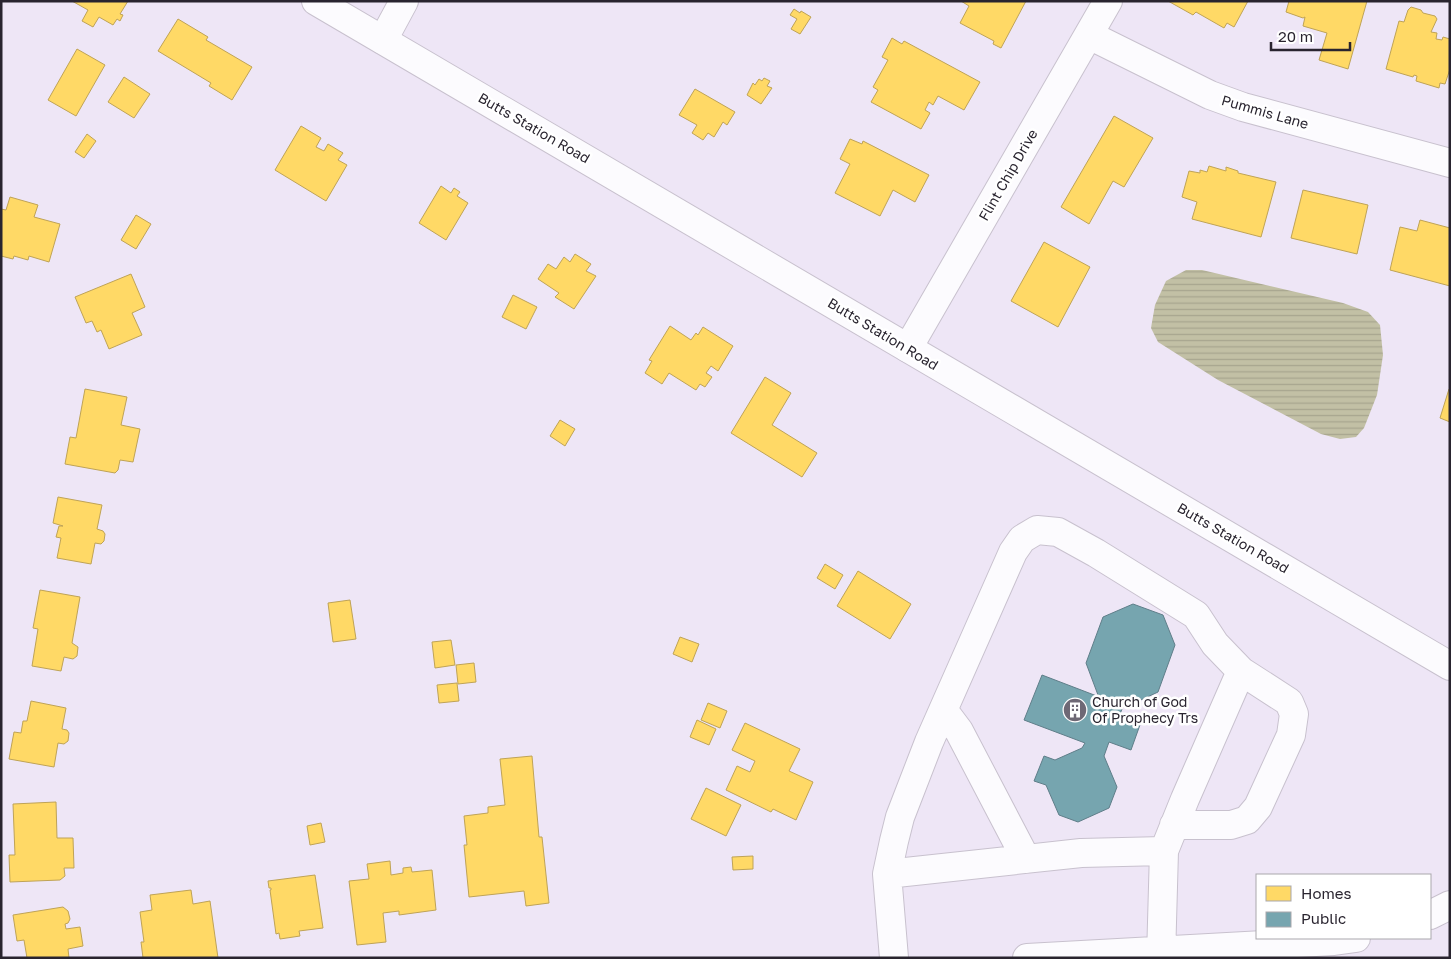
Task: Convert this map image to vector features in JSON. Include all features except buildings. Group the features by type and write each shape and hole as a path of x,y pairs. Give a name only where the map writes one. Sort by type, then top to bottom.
{"main road":[{"name":"Butts Station Road","path":"316,1 1450,666"},
{"path":"383,40 404,1"},
{"name":"Flint Chip Drive","path":"908,348 1108,1"},
{"name":"Pummis Lane","path":"1090,35 1210,95 1243,107 1450,163"},
{"path":"894,958 887,874 894,841 909,791 1013,552 1022,539 1037,530 1058,532 1096,553 1196,615 1215,644 1240,671 1289,702 1294,714 1291,735 1258,807 1247,820 1231,825 1174,826"},
{"path":"1161,954 1164,851 1240,671"},
{"path":"944,712 959,731 1026,859"},
{"path":"887,874 1081,853 1164,851"},
{"path":"1431,914 1450,905"},
{"path":"1027,958 1161,954 1346,939"}],"shaded area":[{"path":"1186,270 1202,270 1343,303 1368,312 1380,325 1383,355 1377,395 1364,428 1356,437 1340,439 1321,434 1218,380 1158,342 1151,328 1155,305 1166,281"}],"place":[{"name":"Church of God Of Prophecy Trs","path":"1075,710"}]}
